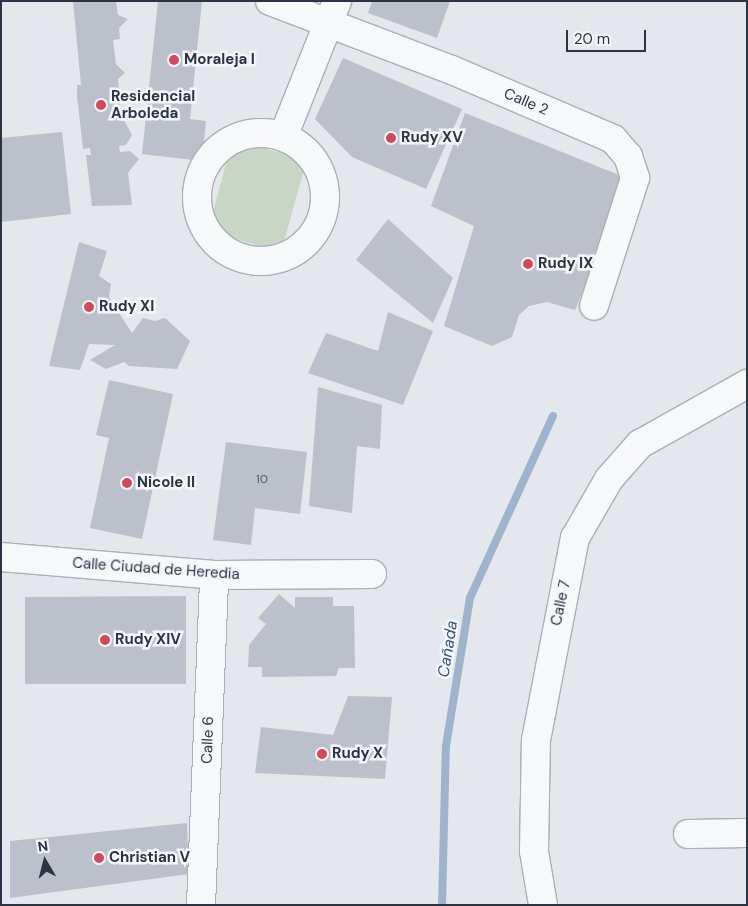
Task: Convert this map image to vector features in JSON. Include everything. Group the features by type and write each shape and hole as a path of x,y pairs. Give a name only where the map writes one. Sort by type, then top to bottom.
{"street":[{"name":"Calle 2","path":"270,1 333,12 452,70 613,139 628,156 635,178 594,306"},
{"path":"283,136 333,12"},
{"path":"251,134 283,136 302,147 316,164 324,184 325,206 318,227 304,244 286,256 245,259 226,251 211,237 196,198 200,178 222,144 251,134"},
{"name":"Calle 7","path":"543,905 534,850 536,740 575,538 608,479 640,444 747,384"},
{"name":"Calle Ciudad de Heredia","path":"1,557 214,575 372,574"},
{"name":"Calle 6","path":"201,905 214,575"},
{"path":"688,834 747,833"}],"green space":[{"path":"232,141 307,159 281,252 208,231"}],"building":[{"name":"Residencial Arboleda","path":"73,1 116,1 118,15 128,19 119,28 120,39 113,40 116,64 125,73 118,79 121,115 132,135 126,145 119,146 120,152 130,151 139,159 128,173 132,205 92,206 86,155 91,155 90,148 83,149 77,96 77,85 81,85"},
{"name":"Moraleja I","path":"158,1 202,1 190,119 206,121 202,161 142,154"},
{"path":"372,1 450,1 437,38 368,13"},
{"name":"Rudy XV","path":"343,58 462,109 426,189 352,157 315,119"},
{"name":"Rudy IX","path":"465,113 629,179 575,310 547,302 529,306 519,315 512,337 492,346 444,326 474,226 431,206"},
{"path":"62,132 71,214 1,222 1,138"},
{"path":"388,219 453,278 433,323 356,260"},
{"name":"Rudy XI","path":"79,242 107,251 99,276 111,284 109,297 132,333 143,318 155,321 165,318 190,341 177,369 129,366 124,362 106,369 90,360 115,345 89,344 80,370 49,366"},
{"path":"388,312 433,331 403,405 308,373 326,333 378,351"},
{"name":"Nicole II","path":"109,380 173,394 142,539 90,528 109,438 96,435"},
{"path":"318,387 382,405 380,449 357,446 352,513 309,506"},
{"path":"226,442 307,452 300,514 255,508 251,545 213,540"},
{"path":"279,594 295,608 295,597 333,597 333,606 354,606 355,668 339,668 336,676 262,677 262,667 248,667 249,645 266,624 258,618"},
{"name":"Rudy XIV","path":"186,596 186,684 25,684 25,597"},
{"name":"Rudy X","path":"348,696 392,697 385,779 255,773 261,727 333,735"},
{"name":"Christian V","path":"187,823 189,874 10,898 10,841"}],"waterway":[{"name":"Cañada","path":"442,905 446,746 470,598 553,416"}],"place":[{"name":"Moraleja I","path":"174,60"},
{"name":"Residencial Arboleda","path":"101,105"},
{"name":"Rudy XV","path":"391,138"},
{"name":"Rudy IX","path":"528,264"},
{"name":"Rudy XI","path":"89,307"},
{"name":"Nicole II","path":"127,483"},
{"name":"Rudy XIV","path":"105,640"},
{"name":"Rudy X","path":"322,754"},
{"name":"Christian V","path":"99,858"}]}
